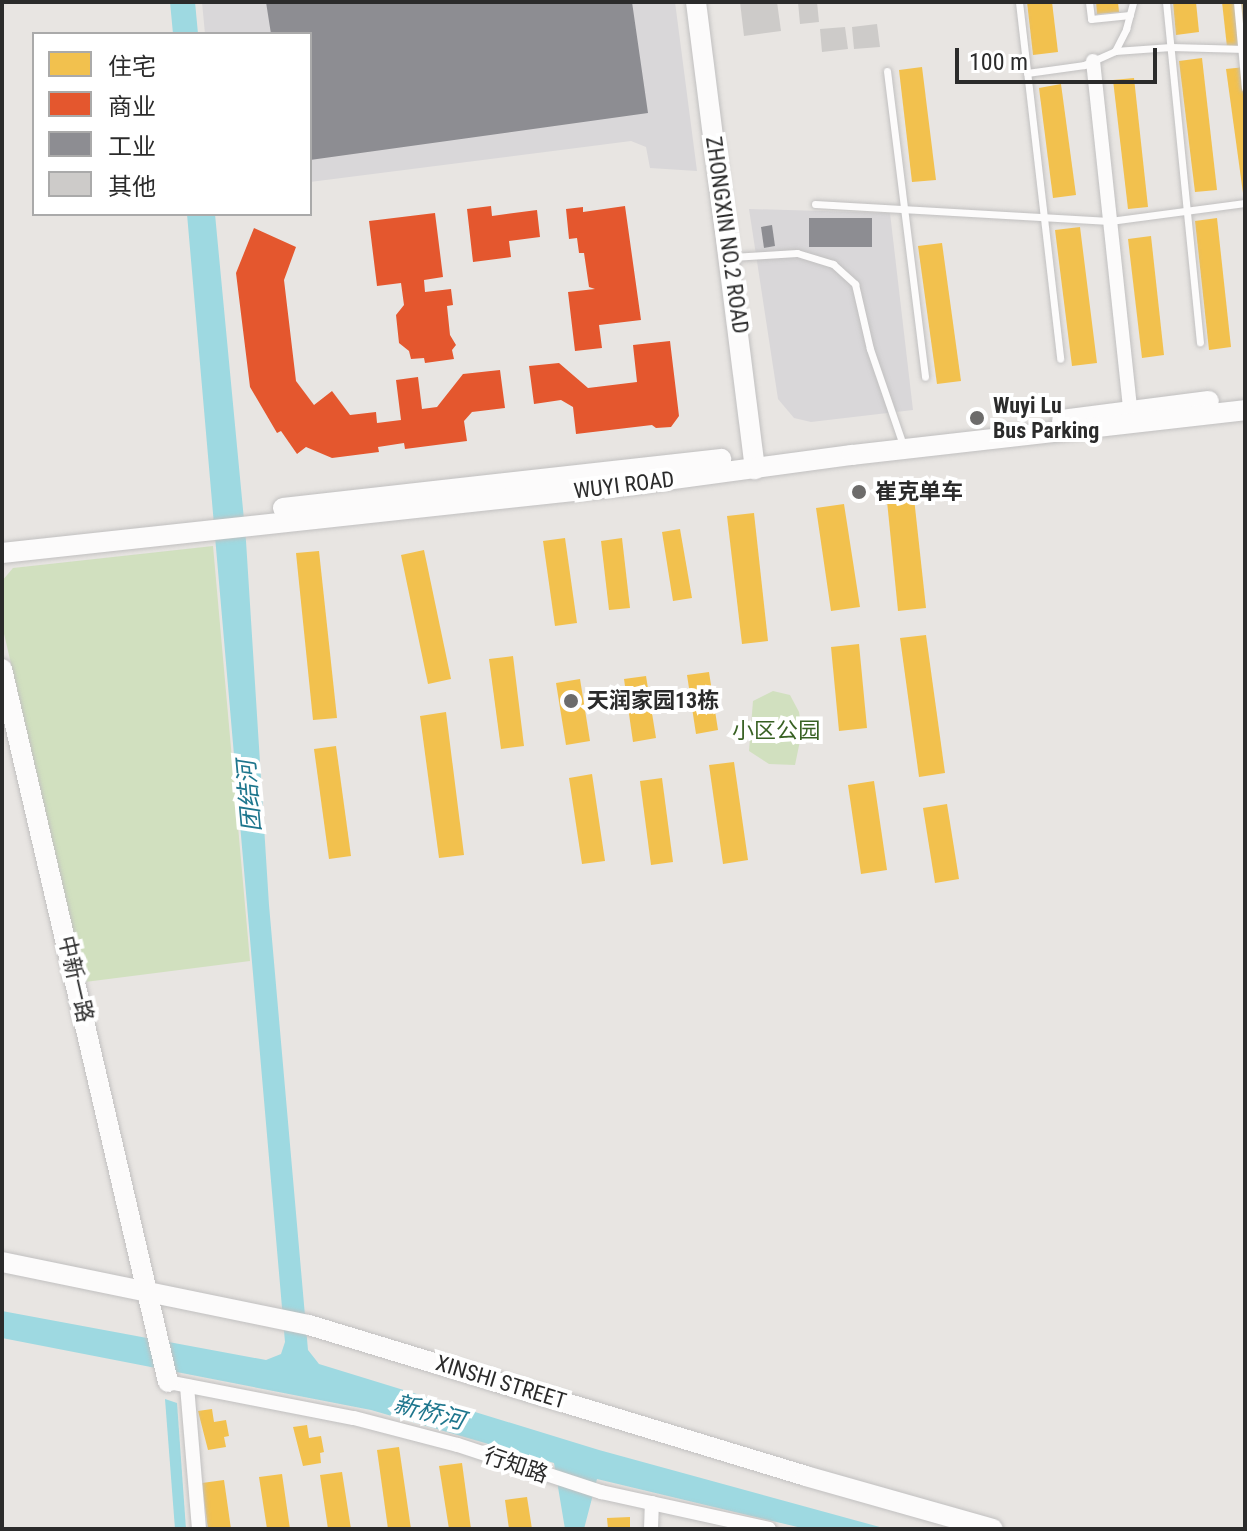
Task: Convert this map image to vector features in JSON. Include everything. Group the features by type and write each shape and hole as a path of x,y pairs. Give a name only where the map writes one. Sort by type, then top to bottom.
{"street":[{"name":"ZHONGXIN NO.2 ROAD","path":"696,2 754,462"},
{"path":"1093,61 1132,426"},
{"name":"WUYI ROAD","path":"2,553 204,524 754,462 1245,397"},
{"name":"WUYI ROAD","path":"754,462 1132,426 1245,410"},
{"name":"WUYI ROAD","path":"2,540 204,524"},
{"name":"中新一路","path":"2,669 150,1290 155,1329 173,1380"},
{"name":"XINSHI STREET","path":"2,1262 309,1325 806,1476 993,1529"},
{"path":"173,1380 199,1529"},
{"name":"行知路","path":"173,1380 354,1418 458,1445 601,1492 769,1529"},
{"path":"651,1529 652,1503"}],"lane":[{"path":"1019,2 1060,359"},
{"path":"1089,2 1091,19 1130,15"},
{"path":"1115,51 1133,2"},
{"path":"1166,2 1200,342"},
{"path":"1237,2 1245,88"},
{"path":"1027,73 1093,61 1115,51 1171,47 1243,49"},
{"path":"887,71 925,377"},
{"path":"815,204 1110,221 1245,203"},
{"path":"729,258 797,253 833,264 855,284 870,349 905,450"}],"shaded area":[{"path":"202,2 675,2 697,171 650,168 646,147 631,141 312,182 312,32 205,32"},
{"path":"749,209 890,213 913,410 811,422 794,418 778,399"}],"green space":[{"path":"213,546 250,961 85,982 2,625 2,581 13,568"},
{"name":"小区公园","path":"773,691 790,695 799,712 802,731 795,765 769,764 749,751 753,701"}],"water":[{"path":"170,2 195,2 198,32 173,32"},
{"path":"187,216 215,216 246,541 269,905 308,1350 319,1364 599,1450 887,1529 806,1529 597,1479 584,1529 565,1529 554,1463 371,1410 2,1338 2,1311 266,1360 281,1354 285,1342"},
{"path":"165,1399 177,1403 186,1529 175,1529"}],"building: 住宅":[{"path":"1027,2 1052,2 1058,52 1033,55"},
{"path":"1096,2 1118,2 1119,12 1097,14"},
{"path":"1173,2 1196,2 1199,32 1176,35"},
{"path":"1222,2 1245,2 1245,46 1227,47"},
{"path":"1202,58 1217,190 1195,192 1179,61"},
{"path":"922,67 936,180 912,182 899,70"},
{"path":"1245,67 1245,193 1243,193 1226,69"},
{"path":"1134,78 1148,207 1128,209 1113,80"},
{"path":"1061,84 1076,195 1053,198 1039,88"},
{"path":"1217,218 1231,347 1209,350 1195,221"},
{"path":"1080,227 1097,363 1072,366 1055,230"},
{"path":"1151,236 1164,355 1142,358 1128,239"},
{"path":"942,243 961,381 937,384 918,246"},
{"path":"914,498 926,608 898,611 887,501"},
{"path":"844,504 860,607 831,611 816,508"},
{"path":"754,513 768,641 742,644 727,516"},
{"path":"680,529 692,598 673,601 662,532"},
{"path":"565,538 577,623 555,626 543,541"},
{"path":"622,538 630,608 609,610 601,541"},
{"path":"424,550 451,679 428,684 401,555"},
{"path":"319,551 337,718 313,720 296,553"},
{"path":"926,635 945,773 919,777 900,638"},
{"path":"859,644 867,728 839,731 831,647"},
{"path":"513,656 524,746 501,749 489,659"},
{"path":"709,672 718,730 696,734 687,675"},
{"path":"646,676 656,738 633,742 624,679"},
{"name":"天润家园13栋","path":"580,679 590,741 566,745 556,683"},
{"path":"446,712 464,855 439,858 420,716"},
{"path":"336,746 351,856 329,859 314,749"},
{"path":"734,762 748,860 723,864 709,765"},
{"path":"592,774 605,861 582,864 569,778"},
{"path":"662,778 673,862 651,865 640,781"},
{"path":"874,781 887,870 861,874 848,785"},
{"path":"947,804 959,879 935,883 923,808"},
{"path":"212,1409 214,1422 226,1420 229,1436 224,1437 226,1447 208,1450 198,1411"},
{"path":"307,1425 309,1438 321,1436 324,1452 320,1453 321,1463 303,1466 293,1427"},
{"path":"399,1447 411,1529 388,1529 377,1450"},
{"path":"462,1463 471,1529 449,1529 439,1466"},
{"path":"342,1472 351,1529 328,1529 320,1475"},
{"path":"282,1474 290,1529 267,1529 259,1477"},
{"path":"224,1480 231,1529 208,1529 202,1483"},
{"path":"527,1497 532,1529 509,1529 505,1500"},
{"path":"630,1517 630,1529 608,1529 607,1518"}],"building: 商业":[{"path":"491,206 492,216 537,210 540,237 509,241 511,257 473,262 467,209"},
{"path":"625,206 641,320 599,325 602,348 575,351 568,292 595,289 589,287 584,253 579,253 577,238 569,239 566,209 583,207 583,212"},
{"path":"435,213 443,277 424,280 425,292 451,289 453,305 447,306 450,335 456,345 452,350 454,359 425,363 424,358 411,359 409,351 399,343 396,315 404,305 401,283 377,286 369,221"},
{"path":"254,228 296,247 284,280 296,381 314,405 332,391 350,415 376,412 377,423 401,420 396,380 418,377 422,409 437,407 463,374 500,370 505,408 472,412 464,421 467,441 405,449 404,443 378,447 379,452 332,458 306,447 297,454 281,431 277,433 250,387 236,273"},
{"path":"670,341 679,416 671,427 656,428 652,425 576,434 573,407 561,400 534,404 529,366 559,363 588,388 637,382 633,345"}],"building: 工业":[{"path":"266,2 632,2 648,113 312,160 312,32 271,32"},
{"path":"809,218 872,218 872,247 809,247"},
{"path":"772,225 775,246 764,248 761,227"}],"building: 其他":[{"path":"740,2 777,2 781,31 744,36"},
{"path":"798,2 817,2 819,22 800,24"},
{"path":"877,24 880,47 854,49 852,27"},
{"path":"845,27 848,49 822,52 820,29"}],"place":[{"name":"Wuyi Lu Bus Parking","path":"977,418"},
{"name":"崔克单车","path":"859,492"},
{"name":"天润家园13栋","path":"571,701"}],"water label":[{"name":"团结河","path":"250,796"},
{"name":"新桥河","path":"429,1413"}]}
